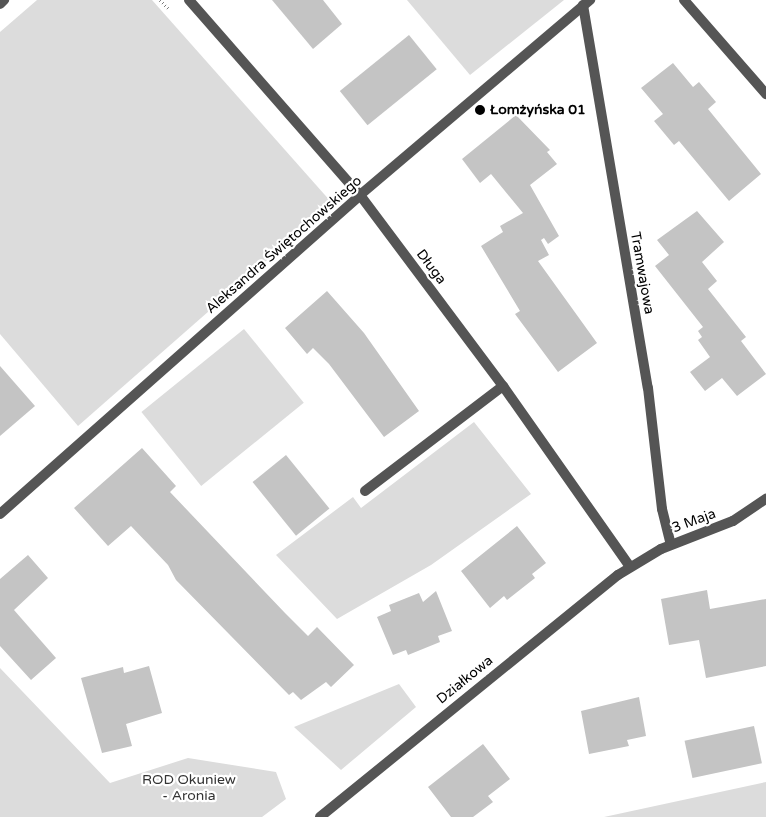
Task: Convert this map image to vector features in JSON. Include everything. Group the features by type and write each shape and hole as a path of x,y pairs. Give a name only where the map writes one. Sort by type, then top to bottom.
{"street":[{"path":"0,4 4,0"},
{"name":"Długa","path":"190,0 360,196 503,386 630,567"},
{"path":"684,0 766,94"},
{"name":"Aleksandra Świętochowskiego","path":"0,514 360,196 586,3"},
{"name":"Tramwajowa","path":"586,3 648,388 662,509 671,544"},
{"path":"365,491 503,386"},
{"name":"3 Maja","path":"630,567 671,544 734,521 766,499"},
{"name":"Działkowa","path":"320,817 630,567"}],"path":[{"path":"160,0 173,13"}],"green space":[{"path":"37,0 152,0 332,203 78,426 0,334 0,32"},
{"path":"407,0 564,0 470,75"},
{"path":"244,329 304,403 201,486 141,412"},
{"path":"474,422 531,494 431,565 337,619 276,555 353,497 361,508"},
{"name":"ROD Okuniew - Aronia","path":"0,668 110,783 188,758 276,772 286,799 262,817 0,817"},
{"path":"399,684 416,707 341,770 294,727"},
{"path":"766,782 766,817 604,817"}],"building":[{"path":"272,0 323,0 342,24 313,49"},
{"path":"409,35 437,69 368,125 340,91"},
{"path":"673,63 693,87 699,82 716,102 708,109 761,174 729,201 679,141 674,145 654,121 663,114 641,88"},
{"path":"516,115 550,150 547,152 557,164 530,185 559,236 548,244 544,238 541,240 549,255 538,261 597,343 558,372 515,314 520,311 481,246 503,232 500,226 523,213 491,174 480,183 462,159"},
{"path":"697,211 724,242 702,262 717,281 708,289 746,337 741,341 766,374 737,396 722,378 705,391 690,372 710,357 698,340 702,337 698,331 703,327 655,266 669,255 657,240"},
{"path":"327,291 364,333 419,411 384,437 329,364 313,348 307,354 285,328"},
{"path":"0,366 35,406 0,436"},
{"path":"142,448 176,486 170,492 285,613 308,636 317,627 354,665 331,687 326,682 301,700 293,692 289,695 176,580 168,565 131,526 108,546 74,508"},
{"path":"286,455 329,509 296,536 253,482"},
{"path":"517,526 546,563 532,574 535,578 507,600 504,596 490,608 461,571"},
{"path":"28,555 48,578 14,610 56,658 31,680 0,646 0,579"},
{"path":"707,590 710,609 766,599 766,666 706,678 699,640 669,645 661,599"},
{"path":"436,591 452,631 438,636 440,642 408,655 406,650 393,655 377,617 391,611 389,605 419,593 423,602"},
{"path":"149,666 162,713 126,724 132,746 102,753 81,678 123,667 124,673"},
{"path":"639,697 646,736 627,740 629,746 589,754 581,711"},
{"path":"754,726 762,763 692,778 685,741"},
{"path":"483,744 510,779 488,796 493,802 473,817 451,817 428,787"}],"place":[{"name":"Łomżyńska 01","path":"480,110"}]}
